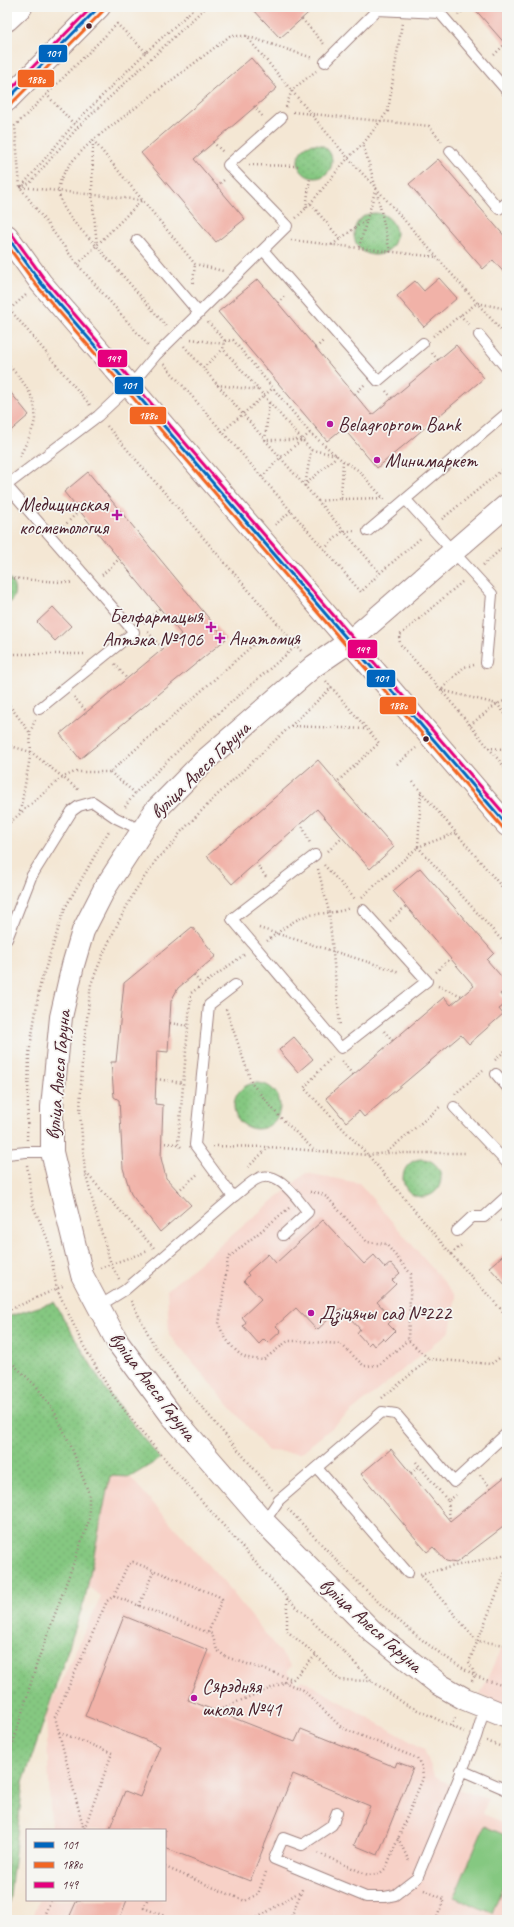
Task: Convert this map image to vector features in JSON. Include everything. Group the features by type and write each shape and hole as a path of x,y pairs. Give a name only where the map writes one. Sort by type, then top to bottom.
{"street":[{"path":"7,20 21,7"},
{"path":"7,100 99,7"},
{"path":"7,236 41,283 131,385 349,642 507,825"},
{"name":"вуліца Алеся Гаруна","path":"507,505 349,642 314,666 204,761 155,811 141,830 105,888 86,925 73,964 61,1017 52,1106 52,1152 82,1275 118,1343 172,1416 264,1522 373,1632 440,1685 475,1703 507,1716"}],"lane":[{"path":"325,62 377,10 440,12 507,91"},
{"path":"39,709 134,632 7,485 98,416 131,385 156,355 287,226 228,165 281,118"},
{"path":"450,151 499,209 507,202"},
{"path":"137,240 199,313"},
{"path":"263,250 378,381 423,343"},
{"path":"479,335 507,369"},
{"path":"368,531 507,413"},
{"path":"406,500 492,594 486,663"},
{"path":"7,938 31,877 66,818 79,806 93,802 116,818 141,830"},
{"path":"317,857 232,919 257,948 338,1051 427,981 363,910"},
{"path":"233,1198 196,1145 208,1005 235,985"},
{"path":"496,1074 507,1087"},
{"path":"454,1107 507,1163"},
{"path":"7,1154 52,1152"},
{"path":"98,1306 125,1290 256,1178 270,1177 281,1181 308,1212 283,1235"},
{"path":"456,1231 472,1217 484,1217 507,1196"},
{"path":"264,1522 279,1500 382,1412 396,1414 454,1482 507,1433"},
{"path":"317,1468 408,1573"},
{"path":"337,1812 332,1825 302,1845 283,1838 274,1860 366,1896 384,1897 395,1895 417,1878 476,1737 475,1703"},
{"path":"461,1770 507,1790"}],"path":[{"path":"20,187 74,124 146,52 196,7"},
{"path":"20,187 30,183 78,127 206,7"},
{"path":"287,226 311,204 347,157 363,144 388,111 404,11"},
{"path":"302,19 333,54"},
{"path":"146,52 117,24 15,126 20,187 78,264 361,592"},
{"path":"325,62 246,36 230,36 93,140 77,155 64,173 59,192 67,211 75,223 97,245 380,573"},
{"path":"246,36 347,157 507,337"},
{"path":"292,90 325,62"},
{"path":"46,94 74,124"},
{"path":"291,112 429,126 450,151"},
{"path":"93,140 92,194 97,245"},
{"path":"93,140 195,264 238,275"},
{"path":"363,144 376,188 390,252"},
{"path":"228,165 298,166"},
{"path":"306,208 310,178"},
{"path":"20,187 142,200"},
{"path":"359,247 376,188"},
{"path":"78,264 142,200"},
{"path":"311,204 340,239"},
{"path":"332,245 367,219"},
{"path":"275,239 359,247 437,257"},
{"path":"423,343 477,303 507,309"},
{"path":"7,306 98,416 305,656"},
{"path":"199,313 225,342"},
{"path":"175,337 225,342 233,340 310,434 338,455 343,461 358,470 394,510"},
{"path":"203,368 223,349 225,342"},
{"path":"223,349 311,450 338,455"},
{"path":"7,363 23,382 34,399 33,429 16,463"},
{"path":"217,385 258,390"},
{"path":"222,432 273,388"},
{"path":"265,440 269,402"},
{"path":"262,477 280,458 310,434"},
{"path":"265,440 302,440"},
{"path":"304,486 311,450"},
{"path":"304,486 338,455"},
{"path":"341,499 343,461"},
{"path":"318,501 384,498"},
{"path":"52,538 79,511"},
{"path":"324,549 343,531"},
{"path":"507,544 399,636 400,644 441,690 507,770"},
{"path":"7,576 9,578 92,584 119,558"},
{"path":"160,608 142,624 163,650"},
{"path":"110,772 253,645 291,639"},
{"path":"296,646 200,729 135,793 116,818 65,908 40,984 29,1054 26,1152 33,1206 48,1240 57,1289 83,1345 113,1395 142,1433 287,1598 335,1643 372,1681 406,1704 451,1726 507,1749"},
{"path":"7,654 107,654 127,679"},
{"path":"441,690 464,667 486,663"},
{"path":"326,680 379,743 337,782"},
{"path":"66,687 87,712"},
{"path":"160,1244 154,1249 111,1264 96,1214 85,1172 80,1113 82,1062 91,984 104,952 135,891 157,858 170,847 180,833 213,799 332,687"},
{"path":"441,690 497,704 507,716"},
{"path":"470,725 497,704 507,700"},
{"path":"7,702 30,733"},
{"path":"20,812 31,752 30,733 39,709"},
{"path":"290,726 367,729"},
{"path":"397,764 431,736"},
{"path":"7,744 31,752 61,778 93,802"},
{"path":"488,748 507,749"},
{"path":"7,825 20,812 61,778 75,772 110,772 135,793"},
{"path":"412,782 507,893"},
{"path":"421,793 418,847 507,946"},
{"path":"7,814 12,820"},
{"path":"301,823 317,857 329,912 340,1018 338,1051 353,1075"},
{"path":"194,975 201,984 243,955 257,948 276,934 305,917 329,912 337,912 348,908 418,847 456,833"},
{"path":"317,857 342,838"},
{"path":"317,857 363,910"},
{"path":"381,929 406,906"},
{"path":"232,919 427,981 462,996"},
{"path":"427,981 450,959"},
{"path":"222,995 252,1084 278,1115 314,1150"},
{"path":"170,1023 188,1026"},
{"path":"338,1051 304,1088 368,1155 451,1254 507,1316"},
{"path":"156,1079 183,1083"},
{"path":"161,1143 269,1147 368,1155 386,1153 467,1153"},
{"path":"247,1167 269,1147"},
{"path":"85,1172 154,1249"},
{"path":"178,1191 200,1172"},
{"path":"309,1192 320,1193 328,1198 366,1242 386,1244 411,1274 408,1340 379,1365 364,1366 341,1344 288,1340 263,1360 252,1359 242,1355 221,1332 219,1324 228,1258 309,1192"},
{"path":"7,1311 57,1289"},
{"path":"408,1340 428,1359"},
{"path":"7,1361 14,1365 37,1387 54,1412 71,1446 89,1494 89,1521 37,1663 7,1763"},
{"path":"411,1473 420,1466"},
{"path":"479,1474 491,1488"},
{"path":"448,1502 450,1521"},
{"path":"507,1554 420,1574 478,1641 507,1645"},
{"path":"84,1829 55,1717 107,1601 114,1596 128,1564 133,1562 218,1596 222,1599 208,1633"},
{"path":"451,1726 475,1703 475,1675 469,1662 507,1568"},
{"path":"139,1606 154,1570"},
{"path":"114,1596 212,1634 217,1650 226,1657 292,1678"},
{"path":"287,1598 287,1631 316,1655 339,1680 372,1681"},
{"path":"215,1710 292,1678 316,1655"},
{"path":"59,1732 112,1753 84,1829"},
{"path":"290,1920 303,1886"},
{"path":"254,1920 301,1891"},
{"path":"42,1920 51,1901"},
{"path":"147,1901 144,1908 175,1920"}],"shaded area":[{"name":"Дзіцячы сад №222","path":"306,1173 359,1183 456,1296 450,1331 301,1453 268,1451 169,1335 167,1290"},
{"name":"Сярэдняя школа №41","path":"110,1476 130,1477 232,1592 291,1666 287,1672 297,1684 302,1680 424,1749 434,1775 455,1788 488,1799 483,1814 507,1824 507,1920 32,1920 39,1901 166,1901 166,1829 51,1829 46,1714 101,1596 82,1583"},
{"path":"507,1643 507,1705 480,1695 499,1652"}],"green space":[{"path":"312,144 318,144 322,145 329,151 332,161 331,168 325,175 318,178 312,178 308,177 301,171 298,164 298,158 299,154 305,147"},
{"path":"375,213 390,219 396,234 390,249 375,255 360,249 354,234 360,219"},
{"path":"7,577 13,583 14,595 13,599 7,605"},
{"path":"257,1083 270,1087 276,1093 280,1106 276,1119 270,1125 257,1129 244,1125 238,1119 234,1106 238,1093 244,1087"},
{"path":"418,1159 426,1159 436,1164 440,1171 440,1185 436,1192 426,1197 418,1197 408,1192 406,1189 403,1182 403,1174 408,1164 411,1162"},
{"path":"54,1302 104,1387 160,1459 130,1477 110,1476 85,1599 23,1783 7,1920 7,1317"},
{"path":"484,1826 507,1836 507,1876 492,1913 454,1897"}],"building":[{"path":"251,7 315,7 280,38"},
{"path":"473,7 507,7 507,46"},
{"path":"251,58 277,88 194,159 245,219 216,242 141,153"},
{"path":"438,159 507,239 507,276 493,260 483,269 409,184"},
{"path":"439,278 457,298 424,327 397,296 415,281 424,291"},
{"path":"258,279 372,415 456,345 484,378 377,468 343,428 327,441 218,312"},
{"path":"7,388 29,415 7,434"},
{"path":"88,472 226,639 80,759 60,734 181,634 64,492"},
{"path":"53,607 71,626 55,641 37,622"},
{"path":"318,760 394,847 370,869 317,809 232,884 207,856"},
{"path":"420,868 494,953 487,960 507,983 507,988 500,994 507,1003 499,1009 503,1014 469,1044 461,1035 364,1117 359,1111 346,1122 326,1098 444,997 451,1005 474,986 393,891"},
{"path":"192,927 216,956 178,988 171,1001 168,1052 157,1051 155,1104 163,1105 161,1158 166,1178 191,1205 160,1232 131,1194 123,1168 119,1100 114,1097 111,1062 116,1062 124,983"},
{"path":"294,1037 313,1059 298,1072 279,1050"},
{"name":"Дзіцячы сад №222","path":"323,1220 364,1264 374,1255 385,1268 391,1263 400,1273 392,1280 396,1284 377,1302 393,1319 388,1324 395,1331 385,1341 383,1338 374,1346 371,1342 368,1345 357,1333 360,1329 341,1308 317,1330 296,1308 276,1326 281,1331 268,1343 264,1339 259,1344 243,1326 246,1322 242,1317 261,1299 244,1281 249,1275 247,1273 268,1254 276,1263"},
{"path":"507,1252 507,1287 489,1267"},
{"path":"391,1449 450,1521 507,1475 507,1524 456,1563 446,1561 433,1547 427,1552 361,1474"},
{"path":"124,1616 208,1650 188,1700 295,1742 301,1729 395,1767 397,1762 413,1768 378,1855 354,1845 370,1806 293,1774 250,1881 166,1848 166,1829 109,1829 125,1791 140,1797 160,1746 85,1716"},
{"path":"77,1901 127,1901 119,1920 68,1920"}],"transit line":[{"name":"149","path":"7,93 92,7"},
{"name":"101","path":"7,100 99,7"},
{"name":"188с","path":"11,104 103,11"},
{"name":"149","path":"11,233 45,280 507,817"},
{"name":"101","path":"7,236 41,283 507,825"},
{"name":"188с","path":"7,245 37,286 503,828"}],"place":[{"name":"Belagroprom Bank","path":"330,424"},
{"name":"Минимаркет","path":"377,460"},
{"name":"Медицинская косметология","path":"117,515"},
{"name":"Белфармацыя Аптэка №106","path":"211,627"},
{"name":"Анатомия","path":"220,638"},
{"name":"Дзіцячы сад №222","path":"311,1313"},
{"name":"Сярэдняя школа №41","path":"194,1698"}]}
